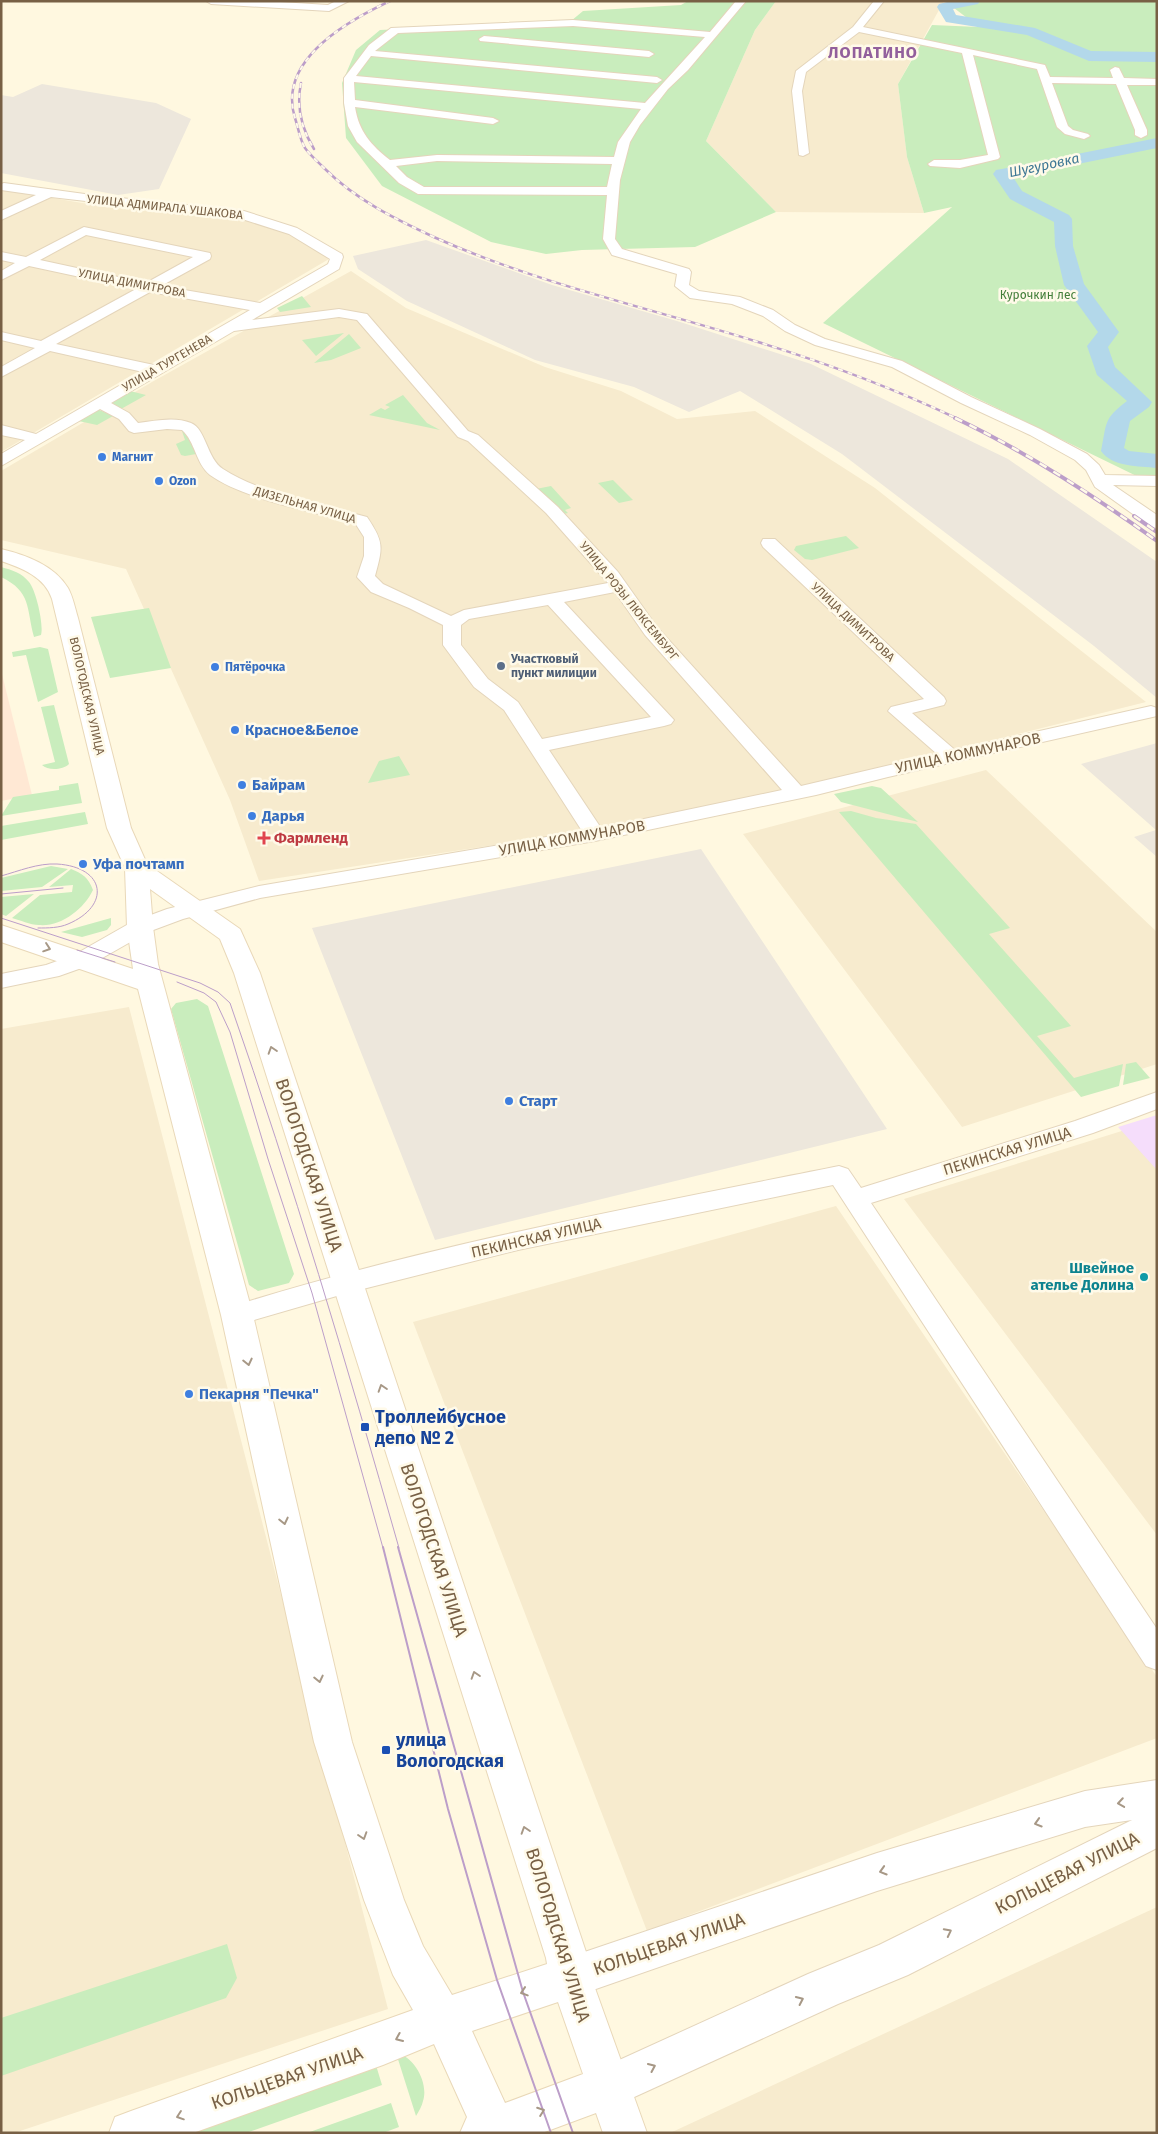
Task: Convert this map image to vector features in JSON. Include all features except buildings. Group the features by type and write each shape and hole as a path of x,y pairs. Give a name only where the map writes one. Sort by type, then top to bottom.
{"main road":[{"name":"ВОЛОГОДСКАЯ УЛИЦА","path":"1,555 15,559 46,574 59,588 77,653 119,828 137,868 140,928 146,964 237,1315 333,1742 384,1900 408,1960 431,2001 444,2019 491,2131"},
{"name":"ВОЛОГОДСКАЯ УЛИЦА","path":"137,868 231,934 248,973 567,1958 570,1977 625,2133"},
{"path":"1,933 151,984"},
{"name":"КОЛЬЦЕВАЯ УЛИЦА","path":"131,2133 383,2044 444,2019 877,1872 1085,1809 1157,1798"},
{"name":"КОЛЬЦЕВАЯ УЛИЦА","path":"491,2131 608,2087 822,1989 893,1960 1157,1828"}],"street":[{"path":"211,1 329,8 344,1"},
{"path":"741,1 713,35 664,87 634,124 624,142 612,192 609,239 617,252 684,272 682,286 695,295 736,300 768,313 790,328 820,342 897,364 1066,448 1089,464 1101,484 1157,523"},
{"path":"803,153 797,91 798,77 801,71 857,30 879,1"},
{"path":"612,192 422,191 404,180 361,141 355,130 349,103 349,78 368,52 395,30 573,23 713,35"},
{"path":"395,30 649,54"},
{"path":"857,30 1041,67 1062,127 1069,132 1084,136"},
{"path":"934,164 960,164 994,158 967,51"},
{"path":"368,52 657,80"},
{"path":"1115,68 1119,82 1141,130 1141,135"},
{"path":"349,78 649,107"},
{"path":"1046,80 1157,82"},
{"path":"349,103 493,121"},
{"path":"388,164 437,158 619,161"},
{"name":"УЛИЦА АДМИРАЛА УШАКОВА","path":"4,187 48,194 244,215 294,231 337,258 334,266"},
{"path":"1,216 48,194"},
{"path":"1,276 84,232 206,256 147,287 1,373"},
{"name":"УЛИЦА ДИМИТРОВА","path":"1,256 147,287 263,308"},
{"name":"УЛИЦА ТУРГЕНЕВА","path":"1,461 334,266"},
{"name":"УЛИЦА РОЗЫ ЛЮКСЕМБУРГ","path":"229,327 339,313 362,317 463,434 473,438 552,510 619,586 651,631 796,793"},
{"path":"1,336 155,370"},
{"name":"ДИЗЕЛЬНАЯ УЛИЦА","path":"99,403 124,416 134,428 167,424 186,426 191,430 204,457 215,471 248,489 361,520 372,537 372,556 366,577 376,588 415,604 452,623"},
{"path":"1,430 38,439"},
{"path":"1098,480 1157,481"},
{"name":"УЛИЦА ДИМИТРОВА","path":"769,543 937,701 898,711 952,757"},
{"path":"595,835 511,706 482,683 452,645 452,623 464,615 619,586"},
{"path":"538,746 664,720 552,599"},
{"name":"УЛИЦА КОММУНАРОВ","path":"1,981 51,971 82,960 140,928 195,908 259,892 595,835 796,793 1151,712"},
{"name":"ПЕКИНСКАЯ УЛИЦА","path":"237,1315 348,1283 518,1240 839,1174 856,1199 1084,1127 1157,1100"},
{"path":"856,1199 1157,1656"}],"shaded area":[{"path":"776,1 944,1 898,84 907,157 924,213 776,212 706,141 755,30"},
{"path":"42,84 156,103 191,119 159,189 118,195 1,173 1,95 13,97"},
{"path":"1,189 82,203 198,212 264,224 306,240 329,259 1,452"},
{"path":"426,240 552,285 677,321 811,364 1008,459 1157,562 1157,698 1094,646 842,454 740,391 689,412 634,387 535,360 407,301 358,269 353,256"},
{"path":"351,271 406,308 545,367 621,391 677,419 755,411 875,488 1146,702 785,792 611,827 259,881 230,800 126,569 1,540 1,471 152,382"},
{"path":"1,670 32,795 1,801"},
{"path":"1157,743 1157,857 1134,837 1156,830 1081,764"},
{"path":"986,770 1157,932 1157,1064 962,1127 743,834"},
{"path":"701,849 887,1129 435,1240 312,928"},
{"path":"129,1007 388,2009 14,2133 1,2133 1,1029"},
{"path":"1157,1115 1157,1170 1118,1127"},
{"path":"1157,1120 1157,1535 904,1199"},
{"path":"836,1206 1157,1677 1157,1738 647,1931 413,1322"},
{"path":"1157,1907 1157,2133 670,2133"}],"green space":[{"path":"688,1 776,1 755,30 706,141 776,212 695,247 582,250 546,254 491,242 382,186 346,138 342,83 356,50 380,30 571,21 583,11 681,5"},
{"name":"Курочкин лес","path":"958,1 1157,1 1157,486 823,323 952,207 924,213 907,157 898,84 932,25 979,27 954,8"},
{"path":"302,296 311,307 280,312 277,308"},
{"path":"344,333 316,356 302,340"},
{"path":"349,334 361,348 331,360 314,363"},
{"path":"126,390 146,395 121,409 106,402"},
{"path":"403,395 427,423 440,430 369,415 381,408 385,410 390,407 385,405"},
{"path":"95,408 113,416 97,425 74,420"},
{"path":"181,428 185,428 196,454 181,455 176,444 185,440"},
{"path":"613,480 633,500 619,503 598,483"},
{"path":"551,486 571,508 565,510 568,513 559,515 536,489"},
{"path":"846,536 859,548 812,560 805,559 794,550 796,546"},
{"path":"1,567 20,574 32,586 40,616 41,635 34,637 23,595 11,583 1,577"},
{"path":"149,608 171,668 110,678 91,617"},
{"path":"40,647 48,649 58,692 38,702 26,655 13,657 12,652"},
{"path":"54,705 69,764 63,768 56,769 42,765 55,762 41,707"},
{"path":"399,756 410,775 368,783 379,761"},
{"path":"78,783 82,803 1,816 13,797 59,790 59,786"},
{"path":"872,786 881,788 918,822 841,802 834,794"},
{"path":"851,811 876,818 916,824 1010,928 989,934 1071,1026 1037,1036 1074,1078 1123,1064 1119,1086 1081,1097 839,812"},
{"path":"85,812 88,824 1,840 1,826"},
{"path":"51,866 68,869 42,887 1,891 1,878"},
{"path":"71,869 85,876 93,890 78,910 63,920 47,925 32,924 12,918 40,895 72,892 73,885 49,887"},
{"path":"34,894 6,916 1,914 1,897"},
{"path":"111,918 111,925 107,930 82,937 61,932"},
{"path":"197,999 208,1006 294,1274 289,1283 258,1291 249,1285 171,1009 176,1003"},
{"path":"1136,1062 1150,1078 1123,1085 1126,1064"},
{"path":"227,1944 237,1978 226,1998 1,2076 1,2018"},
{"path":"396,2053 409,2059 422,2079 424,2094 422,2105 416,2116"},
{"path":"375,2062 382,2085 246,2133 172,2133"},
{"path":"391,2103 399,2127 383,2133 307,2133"}],"waterway":[{"name":"Шугуровка","path":"973,1 944,7 951,19 1030,31 1089,56 1157,57"},
{"name":"Шугуровка","path":"1157,143 1002,174 1016,195 1063,219 1064,246 1074,285 1109,332 1097,346 1105,370 1141,402 1119,418 1112,451 1123,457 1157,461"}],"tram line":[{"path":"1,876 36,866 57,864 73,867 85,872 93,880 97,888 96,898 91,907 82,916 61,926 38,928"},
{"path":"1,894 63,888"},
{"path":"1,918 200,983 218,992 230,1003 276,1138 319,1274 399,1548"},
{"path":"77,950 115,962"},
{"path":"177,982 204,993 216,1002 230,1032 268,1159 312,1293 383,1548"},
{"path":"383,1547 448,1809 497,1980 551,2133"},
{"path":"398,1547 523,1992 573,2133"}],"railway":[{"path":"390,1 373,9 336,32 306,61 296,78 292,97 295,118 303,145 317,161 349,190 406,224 475,254 555,282 809,359 884,387 958,419"},
{"path":"301,83 299,109 303,125 314,149"},
{"path":"955,418 1008,445 1059,475 1157,541"},
{"path":"1134,516 1157,532"}],"place":[{"name":"Магнит","path":"102,457"},
{"name":"Ozon","path":"159,481"},
{"name":"Участковый пункт милиции","path":"501,666"},
{"name":"Пятёрочка","path":"215,667"},
{"name":"Красное&Белое","path":"235,730"},
{"name":"Байрам","path":"242,785"},
{"name":"Дарья","path":"252,816"},
{"name":"Фармленд","path":"264,838"},
{"name":"Уфа почтамп","path":"83,864"},
{"name":"Старт","path":"509,1101"},
{"name":"Швейное ателье Долина","path":"1144,1277"},
{"name":"Пекарня \"Печка\"","path":"189,1394"},
{"name":"Троллейбусное депо № 2","path":"365,1427"},
{"name":"улица Вологодская","path":"386,1750"}],"district":[{"name":"ЛОПАТИНО","path":"873,52"}]}
